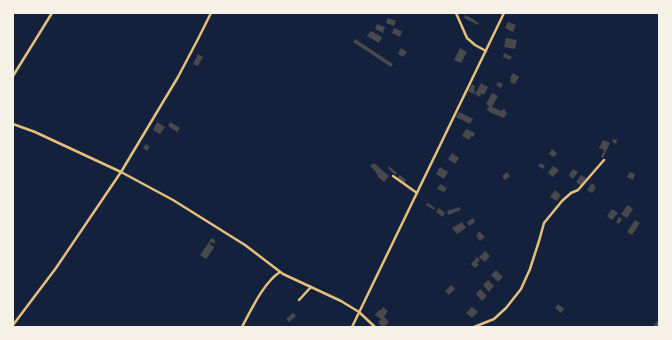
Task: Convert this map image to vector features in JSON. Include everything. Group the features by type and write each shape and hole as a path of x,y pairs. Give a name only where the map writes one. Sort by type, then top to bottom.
{"street":[{"path":"13,76 52,13"},
{"path":"13,325 56,268 121,172 178,77 211,13"},
{"path":"456,13 467,38 475,45 486,51"},
{"path":"352,327 504,13"},
{"path":"13,124 35,132 121,172 173,200 245,245 283,274 341,301 359,312 375,327"},
{"path":"474,327 494,319 506,308 521,289 540,241 544,223 562,201 571,193 578,190 604,160"},
{"path":"393,176 417,193"},
{"path":"242,327 258,296 275,275 280,272"},
{"path":"299,300 311,287"}],"building":[{"path":"465,15 479,23 478,25 464,18"},
{"path":"388,18 396,21 394,26 386,23"},
{"path":"508,22 516,25 513,32 505,28"},
{"path":"377,24 385,27 383,33 375,29"},
{"path":"394,28 402,31 400,37 392,33"},
{"path":"371,31 382,37 379,43 367,36"},
{"path":"506,38 517,40 515,49 504,47"},
{"path":"355,39 393,64 391,67 353,42"},
{"path":"401,48 407,52 403,57 398,54"},
{"path":"460,48 467,52 461,63 454,60"},
{"path":"504,53 512,57 510,60 503,57"},
{"path":"198,54 203,57 198,66 193,64"},
{"path":"513,73 519,77 515,84 510,82 510,78"},
{"path":"498,82 503,84 501,88 496,85"},
{"path":"481,83 488,87 484,95 481,93 480,97 475,94"},
{"path":"472,84 475,86 474,94 468,91"},
{"path":"492,93 498,96 492,107 502,111 503,109 506,110 505,112 507,113 504,118 487,110 489,106 486,104"},
{"path":"459,112 473,119 470,124 456,117"},
{"path":"157,122 165,127 160,134 153,130"},
{"path":"170,122 180,128 177,132 168,126"},
{"path":"466,129 475,133 469,140 462,136"},
{"path":"613,139 617,140 616,144 612,142"},
{"path":"603,140 610,143 603,158 601,157 604,150 599,148"},
{"path":"146,144 150,147 147,151 143,148"},
{"path":"552,149 557,153 554,157 549,154"},
{"path":"452,153 459,158 455,164 448,159"},
{"path":"374,163 389,176 384,182 377,176 378,175 376,172 370,166"},
{"path":"541,163 545,166 543,169 538,166"},
{"path":"389,166 397,173 395,175 388,168"},
{"path":"553,166 559,170 553,177 548,173"},
{"path":"440,167 448,172 444,179 436,174"},
{"path":"573,169 578,172 573,179 569,175"},
{"path":"507,172 510,176 505,180 502,176"},
{"path":"630,172 635,174 633,180 627,177"},
{"path":"400,175 406,180 404,184 398,179"},
{"path":"581,175 586,178 581,186 576,182"},
{"path":"592,183 596,187 592,193 587,190"},
{"path":"440,184 447,188 444,192 437,189"},
{"path":"555,190 561,195 557,201 550,197"},
{"path":"428,203 435,208 434,210 426,205"},
{"path":"628,205 633,209 627,218 621,214"},
{"path":"459,207 461,210 448,215 448,210"},
{"path":"439,208 445,213 443,217 436,212"},
{"path":"612,209 618,213 612,220 607,216"},
{"path":"619,217 622,219 619,224 616,222"},
{"path":"473,218 475,222 469,226 467,222"},
{"path":"635,220 640,223 632,235 627,232"},
{"path":"462,222 466,228 457,234 452,228"},
{"path":"479,232 485,237 480,241 476,235"},
{"path":"212,238 215,240 215,244 211,242 210,244 214,248 206,259 200,255"},
{"path":"485,251 490,256 485,262 479,257"},
{"path":"477,257 480,260 477,263 479,265 475,268 471,264"},
{"path":"496,270 503,277 498,282 491,275"},
{"path":"488,280 494,286 489,292 483,285"},
{"path":"451,285 455,289 449,295 445,291"},
{"path":"480,289 487,296 482,301 476,294"},
{"path":"558,304 564,309 561,313 555,308"},
{"path":"383,307 388,311 384,317 389,322 384,327 378,323 381,319 375,315"},
{"path":"472,307 478,312 472,318 466,313"},
{"path":"293,313 296,316 289,322 286,319"},
{"path":"657,321 659,323 659,327 653,327"}]}
